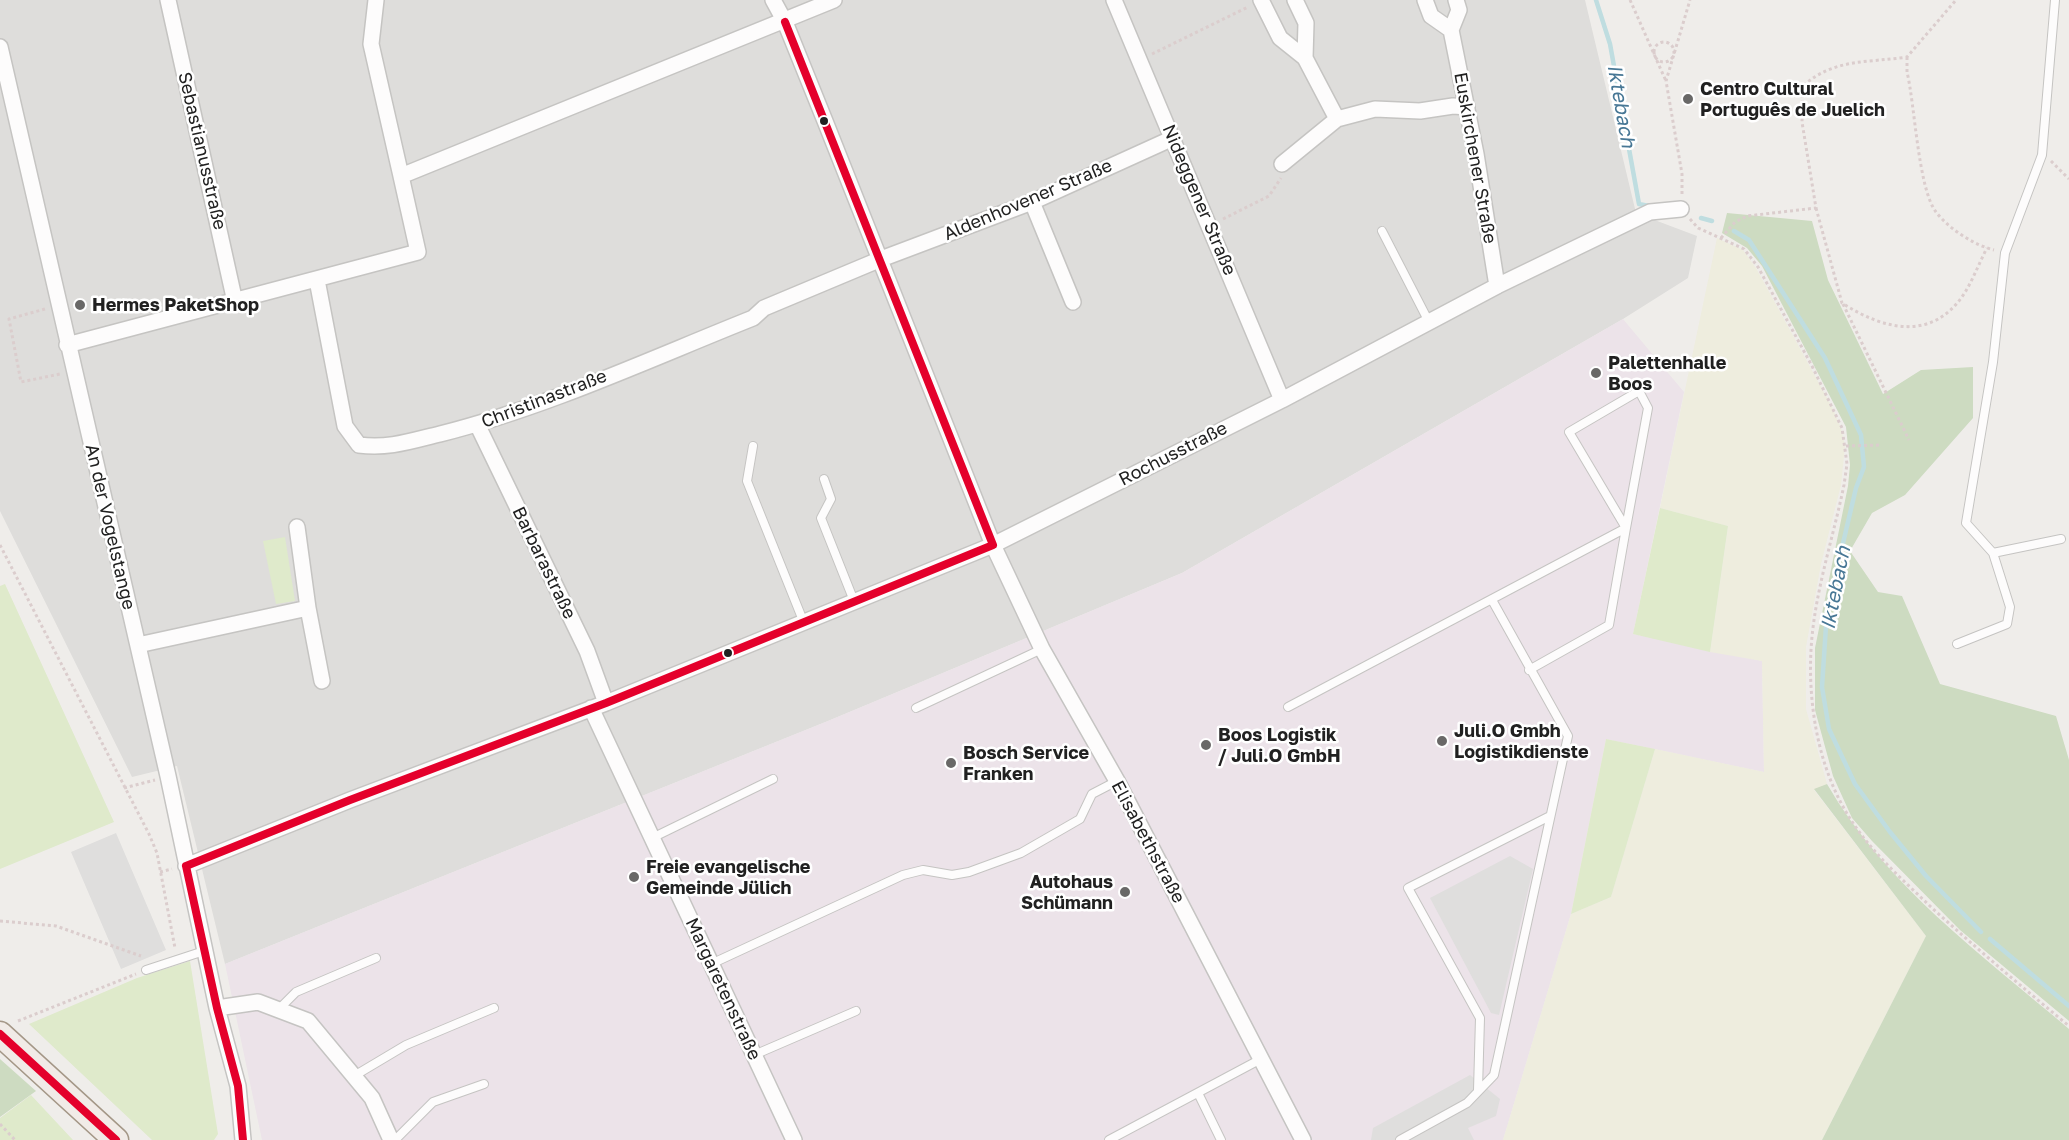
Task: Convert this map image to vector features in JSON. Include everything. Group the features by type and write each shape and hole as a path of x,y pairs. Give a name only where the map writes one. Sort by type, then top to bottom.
{"main road":[{"path":"9,1028 116,1140"}],"street":[{"name":"Sebastianusstraße","path":"168,0 235,302"},
{"path":"67,345 418,252 371,44 376,0"},
{"name":"Elisabethstraße","path":"773,0 785,22 881,259 993,545 1042,649 1117,781 1303,1140"},
{"path":"400,176 785,22 834,0"},
{"name":"Nideggener Straße","path":"1114,0 1282,400"},
{"path":"1261,0 1280,38 1305,58 1337,119"},
{"path":"1295,0 1306,23 1305,58"},
{"path":"1425,0 1431,16 1451,30"},
{"name":"Euskirchener Straße","path":"1456,0 1459,10 1451,30 1467,107 1497,286"},
{"name":"An der Vogelstange","path":"0,47 5,90 138,645 204,951 238,1086 247,1139"},
{"path":"1282,164 1337,119 1376,109 1420,111 1453,106 1467,107"},
{"name":"Aldenhovener Straße","path":"881,259 1032,202 1173,138"},
{"path":"1032,202 1073,302"},
{"name":"Rochusstraße","path":"186,866 599,705 993,545 1282,400 1497,286 1650,212 1681,209"},
{"name":"Christinastraße","path":"317,280 345,426 359,445 381,448 477,424 753,318 764,308 881,259"},
{"name":"Barbarastraße","path":"477,424 587,651 599,705"},
{"path":"297,527 308,608 322,681"},
{"path":"138,645 308,608"},
{"name":"Margaretenstraße","path":"599,705 652,837 794,1140"},
{"path":"217,1008 258,1002 308,1021 372,1098 393,1140"}],"lane":[{"path":"1957,644 2007,624 2010,607 1993,553 1966,523 1993,362 2005,253 2042,155 2055,0"},
{"path":"1382,231 1429,322"},
{"path":"1529,670 1609,625 1648,408 1639,391 1569,432 1626,528"},
{"path":"753,446 747,481 804,623"},
{"path":"824,479 831,499 821,518 854,601"},
{"path":"1288,707 1626,528"},
{"path":"1993,553 2061,539"},
{"path":"1401,1140 1467,1103 1494,1075 1568,736 1529,670 1492,600"},
{"path":"916,708 1042,649"},
{"path":"652,837 773,779"},
{"path":"711,964 903,875 923,870 952,875 969,872 1021,853 1080,819 1092,794 1117,781"},
{"path":"1478,1090 1480,1018 1408,888 1550,816"},
{"path":"146,970 204,951"},
{"path":"278,1010 296,992 376,958"},
{"path":"354,1076 406,1045 494,1008"},
{"path":"754,1055 856,1011"},
{"path":"1109,1140 1261,1059"},
{"path":"393,1140 433,1102 484,1084"},
{"path":"1198,1093 1221,1140"}],"path":[{"path":"1139,60 1261,0"},
{"path":"1630,0 1666,81 1682,174 1681,209 1698,228 1744,249 1758,267 1833,406 1846,446 1844,485 1816,611 1811,648 1812,710 1830,777 1850,819 1888,865 1969,942 2069,1026"},
{"path":"1666,81 1690,0"},
{"path":"1956,0 1907,57 1907,72 1927,191 1936,212 1958,232 1987,248 2005,253"},
{"path":"1654,55 1654,48 1663,42 1671,45 1674,54"},
{"path":"1654,55 1664,62 1671,59 1674,54"},
{"path":"1907,57 1836,64 1814,75 1803,86 1802,122 1816,208 1842,303 1909,440"},
{"path":"2042,155 2061,168 2069,178"},
{"path":"1210,225 1269,196 1281,182 1282,164"},
{"path":"1721,238 1735,222 1747,216 1816,208"},
{"path":"1842,303 1858,313 1903,328 1930,323 1946,315 1964,294 1987,248"},
{"path":"58,306 9,319 21,382 73,371"},
{"path":"1846,446 1882,445"},
{"path":"0,545 157,853 177,958"},
{"path":"124,788 168,776"},
{"path":"0,921 56,926 141,956"},
{"path":"9,1028 146,970"},
{"path":"0,1124 15,1140"}],"shaded area":[{"path":"0,0 1585,0 1636,213 1697,236 1688,278 1623,319 1182,573 828,721 225,964 177,766 132,777 0,511"},
{"path":"1717,238 1743,250 1756,268 1832,407 1841,428 1845,446 1841,485 1821,564 1806,647 1806,709 1827,784 1814,790 1926,936 1822,1140 1503,1140 1571,914 1611,897 1655,749 1764,772 1762,661 1710,652 1728,526 1660,508"},
{"path":"1623,319 1684,392 1633,634 1762,661 1764,772 1606,739 1571,914 1503,1140 262,1140 225,964 828,721 1182,573"},
{"path":"116,833 166,950 121,969 71,852"},
{"path":"1510,856 1533,869 1499,1015 1491,1013 1430,898"},
{"path":"1470,1075 1500,1099 1496,1116 1468,1128 1474,1140 1371,1140 1373,1128"}],"green space":[{"path":"1727,213 1812,221 1828,280 1883,394 1921,370 1973,367 1973,418 1905,495 1872,513 1850,551 1878,592 1902,596 1940,684 2056,716 2069,760 2069,1021 1960,930 1872,841 1852,818 1833,776 1815,710 1815,648 1848,486 1850,465 1846,427 1762,266 1747,248 1722,233"},
{"path":"1660,508 1728,526 1710,652 1633,634"},
{"path":"285,537 295,601 276,604 263,541"},
{"path":"5,584 114,822 0,869 0,586"},
{"path":"1606,739 1655,749 1611,897 1571,914"},
{"path":"1827,784 1851,821 1906,887 1969,945 2069,1029 2069,1140 1822,1140 1926,936 1814,789"},
{"path":"190,961 218,1134 214,1140 152,1140 29,1024 137,978"},
{"path":"0,1059 36,1091 0,1117"},
{"path":"31,1095 73,1140 0,1140 0,1118"}],"waterway":[{"name":"Iktebach","path":"1596,0 1610,44 1639,204 1649,206"},
{"name":"Iktebach","path":"1701,218 1712,221"},
{"name":"Iktebach","path":"1734,231 1749,240 1825,358 1861,435 1864,467 1856,488 1827,611 1822,687 1829,729 1855,784 1890,832 1926,876 1981,932"},
{"name":"Iktebach","path":"1990,939 2069,1006"}],"transit line":[{"path":"785,22 993,545"},
{"path":"186,866 350,800 606,703 993,545"},
{"path":"186,866 217,1008 238,1086 243,1140"},
{"path":"0,1034 116,1140"}],"place":[{"name":"Centro Cultural Português de Juelich","path":"1688,99"},
{"name":"Hermes PaketShop","path":"80,305"},
{"name":"Palettenhalle Boos","path":"1596,373"},
{"name":"Juli.O Gmbh Logistikdienste","path":"1442,741"},
{"name":"Boos Logistik / Juli.O GmbH","path":"1206,745"},
{"name":"Bosch Service Franken","path":"951,763"},
{"name":"Freie evangelische Gemeinde Jülich","path":"634,877"},
{"name":"Autohaus Schümann","path":"1125,892"}]}
